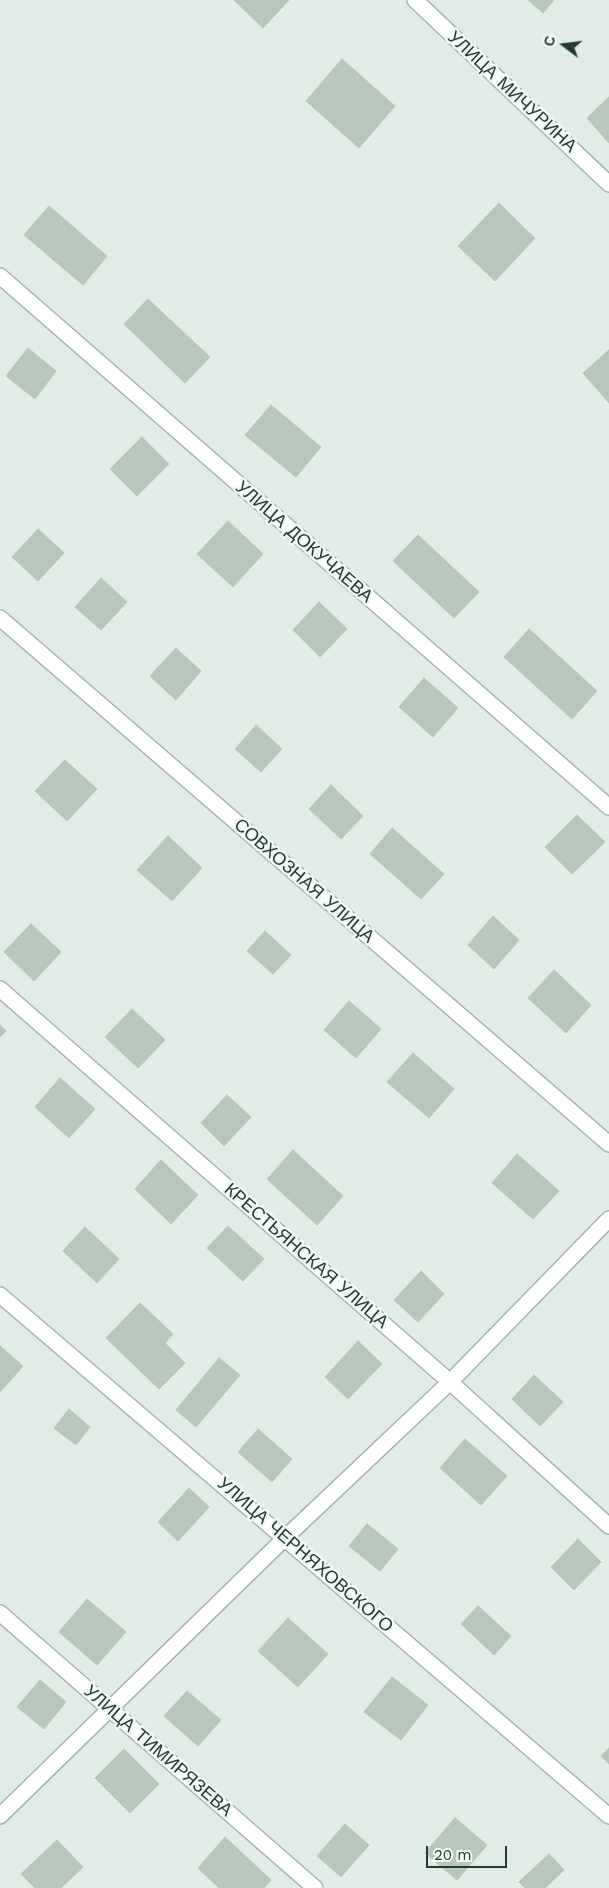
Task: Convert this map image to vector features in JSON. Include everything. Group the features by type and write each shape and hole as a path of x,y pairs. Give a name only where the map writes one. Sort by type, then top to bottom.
{"street":[{"name":"УЛИЦА МИЧУРИНА","path":"415,0 609,184"},
{"name":"УЛИЦА ДОКУЧАЕВА","path":"0,276 609,807"},
{"name":"СОВХОЗНАЯ УЛИЦА","path":"0,618 609,1144"},
{"name":"КРЕСТЬЯНСКАЯ УЛИЦА","path":"0,989 450,1382 609,1526"},
{"path":"0,1816 285,1538 450,1382 609,1219"},
{"name":"УЛИЦА ЧЕРНЯХОВСКОГО","path":"0,1295 609,1816"},
{"name":"УЛИЦА ТИМИРЯЗЕВА","path":"0,1614 315,1888"}],"building":[{"path":"234,0 289,0 263,28"},
{"path":"528,0 554,0 543,13"},
{"path":"342,59 395,106 359,148 306,101"},
{"path":"609,97 609,143 587,118"},
{"path":"499,203 519,223 478,265 458,246"},
{"path":"49,206 107,256 83,285 24,235"},
{"path":"519,223 535,238 495,281 478,265"},
{"path":"148,299 210,357 185,383 124,324"},
{"path":"28,348 56,371 35,399 6,376"},
{"path":"609,350 609,403 583,373"},
{"path":"271,405 321,447 296,477 245,435"},
{"path":"142,437 169,464 137,496 110,469"},
{"path":"228,521 263,554 233,587 197,554"},
{"path":"38,529 64,553 38,581 12,557"},
{"path":"418,535 479,592 454,618 393,561"},
{"path":"101,578 127,602 101,630 75,607"},
{"path":"319,602 347,629 320,657 293,630"},
{"path":"529,629 597,691 572,719 504,657"},
{"path":"176,648 201,671 176,700 150,676"},
{"path":"424,678 458,708 433,737 399,707"},
{"path":"256,725 282,749 261,772 235,749"},
{"path":"65,760 97,789 67,821 35,791"},
{"path":"331,785 363,816 341,839 309,809"},
{"path":"577,815 605,842 572,874 545,847"},
{"path":"392,828 444,874 421,899 370,854"},
{"path":"168,836 202,868 172,901 137,870"},
{"path":"493,916 519,940 494,969 468,945"},
{"path":"31,924 61,952 34,981 4,952"},
{"path":"265,931 291,955 273,974 247,951"},
{"path":"554,970 591,1005 566,1033 528,998"},
{"path":"349,1001 381,1029 356,1058 324,1030"},
{"path":"132,1009 165,1040 138,1068 105,1037"},
{"path":"0,1025 6,1031 0,1037"},
{"path":"413,1053 454,1089 429,1118 387,1082"},
{"path":"60,1078 95,1109 69,1138 35,1107"},
{"path":"227,1095 251,1117 224,1146 201,1123"},
{"path":"293,1150 343,1196 317,1225 267,1179"},
{"path":"517,1154 559,1191 533,1219 492,1183"},
{"path":"161,1160 198,1195 171,1224 135,1189"},
{"path":"228,1226 264,1259 243,1281 207,1248"},
{"path":"85,1227 119,1259 97,1283 63,1251"},
{"path":"421,1271 444,1294 418,1322 394,1300"},
{"path":"140,1303 173,1334 165,1343 185,1363 159,1389 106,1338"},
{"path":"358,1341 382,1364 348,1399 325,1377"},
{"path":"0,1346 23,1366 0,1392"},
{"path":"219,1358 240,1375 196,1427 176,1410"},
{"path":"534,1375 563,1402 540,1426 512,1399"},
{"path":"69,1409 90,1427 76,1445 54,1428"},
{"path":"258,1429 292,1459 272,1482 238,1452"},
{"path":"465,1439 507,1476 481,1505 440,1468"},
{"path":"189,1488 209,1507 178,1541 158,1522"},
{"path":"367,1524 398,1549 380,1571 349,1546"},
{"path":"578,1539 601,1562 574,1590 551,1567"},
{"path":"87,1599 126,1632 97,1665 59,1632"},
{"path":"478,1606 511,1636 494,1655 461,1624"},
{"path":"288,1618 328,1654 298,1687 258,1651"},
{"path":"392,1677 428,1705 401,1740 364,1712"},
{"path":"40,1680 66,1702 44,1729 17,1707"},
{"path":"187,1691 221,1720 198,1746 164,1716"},
{"path":"609,1748 609,1764 601,1756"},
{"path":"124,1749 159,1784 130,1813 95,1778"},
{"path":"455,1818 487,1845 457,1880 425,1853"},
{"path":"345,1824 369,1845 341,1877 317,1856"},
{"path":"225,1837 271,1880 264,1888 219,1888 198,1868"},
{"path":"57,1840 83,1867 61,1888 35,1888 21,1874"},
{"path":"549,1854 564,1870 545,1888 525,1888 519,1882"}]}
